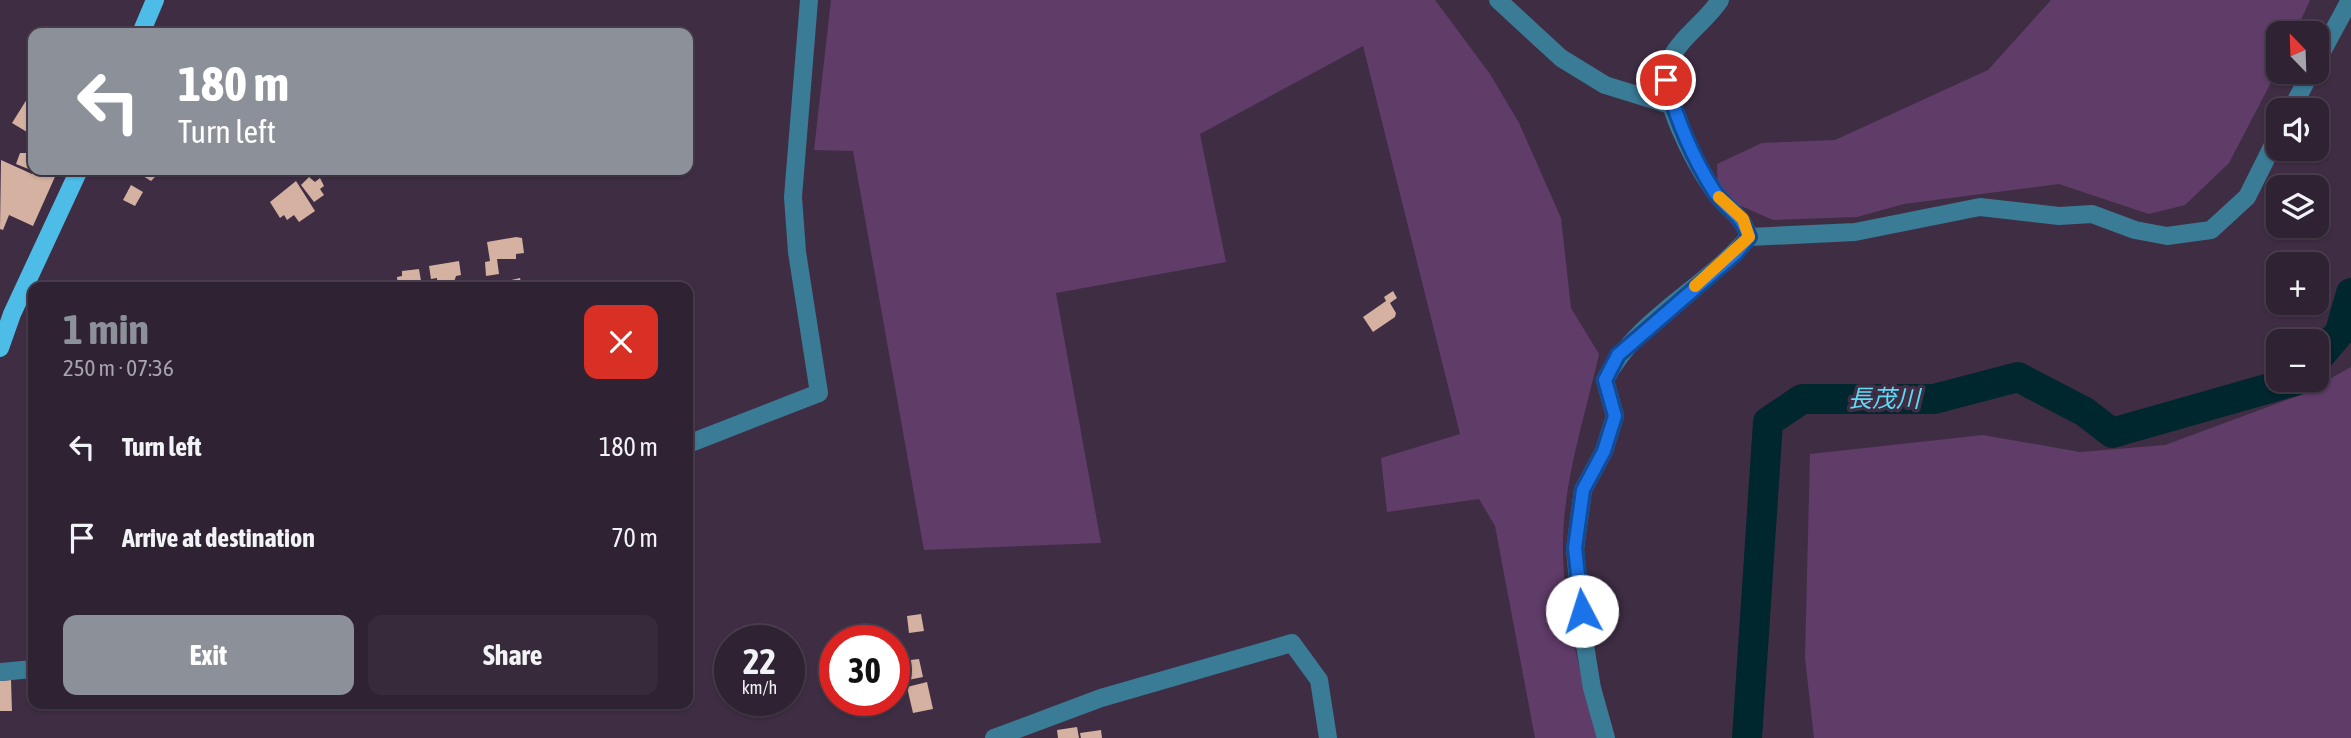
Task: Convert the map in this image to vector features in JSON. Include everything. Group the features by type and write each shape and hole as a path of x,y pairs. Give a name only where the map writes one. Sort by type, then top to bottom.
{"main road":[{"path":"144,28 155,0"},
{"path":"0,348 12,314 77,175"}],"street":[{"path":"693,442 819,393 797,252 793,197 809,0"},
{"path":"1498,0 1561,58 1605,85 1673,106"},
{"path":"1720,0 1688,34 1667,66 1666,80 1688,150 1716,195 1743,219 1749,237"},
{"path":"2329,39 2350,0"},
{"path":"1603,736 1583,633 1575,548 1583,490 1604,451 1615,416 1605,380 1618,355 1736,253 1749,237 1854,232 1980,207 2059,216 2092,214 2134,230 2167,236 2211,230 2247,197 2266,159"},
{"path":"993,738 1101,698 1292,643 1319,680 1328,738"},
{"path":"0,672 28,669"}],"shaded area":[{"path":"831,0 1435,0 1490,74 1519,123 1561,218 1571,308 1599,354 1570,475 1563,549 1570,621 1597,738 1535,738 1495,526 1479,499 1387,512 1381,458 1460,434 1363,46 1200,134 1226,262 1056,293 1101,543 924,550 853,151 814,150"},
{"path":"2051,0 2310,0 2300,21 2266,21 2266,84 2270,84 2229,163 2185,205 2149,214 2059,184 1904,204 1857,217 1773,220 1718,196 1717,164 1762,143 1835,140 1988,70"},
{"path":"2351,367 2351,738 1814,738 1805,658 1810,454 1983,435 2080,452 2165,445 2307,392 2329,392 2329,379"}],"building":[{"path":"28,99 28,133 12,123"},
{"path":"20,153 28,153 28,169 16,164"},
{"path":"1,160 28,172 28,175 56,175 33,226 9,215 3,230 0,229"},
{"path":"141,175 157,175 151,181"},
{"path":"309,177 315,182 320,178 324,186 320,189 324,195 314,202 301,185"},
{"path":"296,181 315,211 299,222 294,215 287,220 284,215 280,218 270,202"},
{"path":"131,185 143,192 135,206 123,200"},
{"path":"522,238 524,253 516,254 516,259 497,259 499,274 486,276 485,262 490,261 487,242"},
{"path":"459,261 461,275 456,276 454,282 437,282 437,278 431,279 429,266"},
{"path":"419,269 421,282 398,282 397,277 402,276 402,271"},
{"path":"520,278 521,282 502,282"},
{"path":"1393,291 1397,298 1390,303 1396,313 1395,317 1373,332 1363,317 1386,301 1384,297"},
{"path":"921,614 924,631 910,633 907,616"},
{"path":"919,659 923,677 910,680 910,660"},
{"path":"11,680 12,711 0,711 0,681"},
{"path":"927,682 933,709 913,713 910,686"},
{"path":"1077,727 1079,738 1058,738 1057,730"},
{"path":"1101,730 1102,738 1081,738 1080,733"}],"waterway":[{"name":"長茂川","path":"2329,345 2340,332 2351,293"},
{"name":"長茂川","path":"1747,738 1768,422 1802,399 1934,399 2018,377 2085,412 2112,433 2266,389"}],"slow traffic":[{"path":"1695,286 1736,253 1749,237 1743,219 1719,197"}],"route":[{"path":"1582,611 1575,548 1583,490 1604,451 1615,416 1605,380 1618,355 1664,312 1736,253 1749,237 1743,219 1716,195 1688,150 1666,80"}]}
